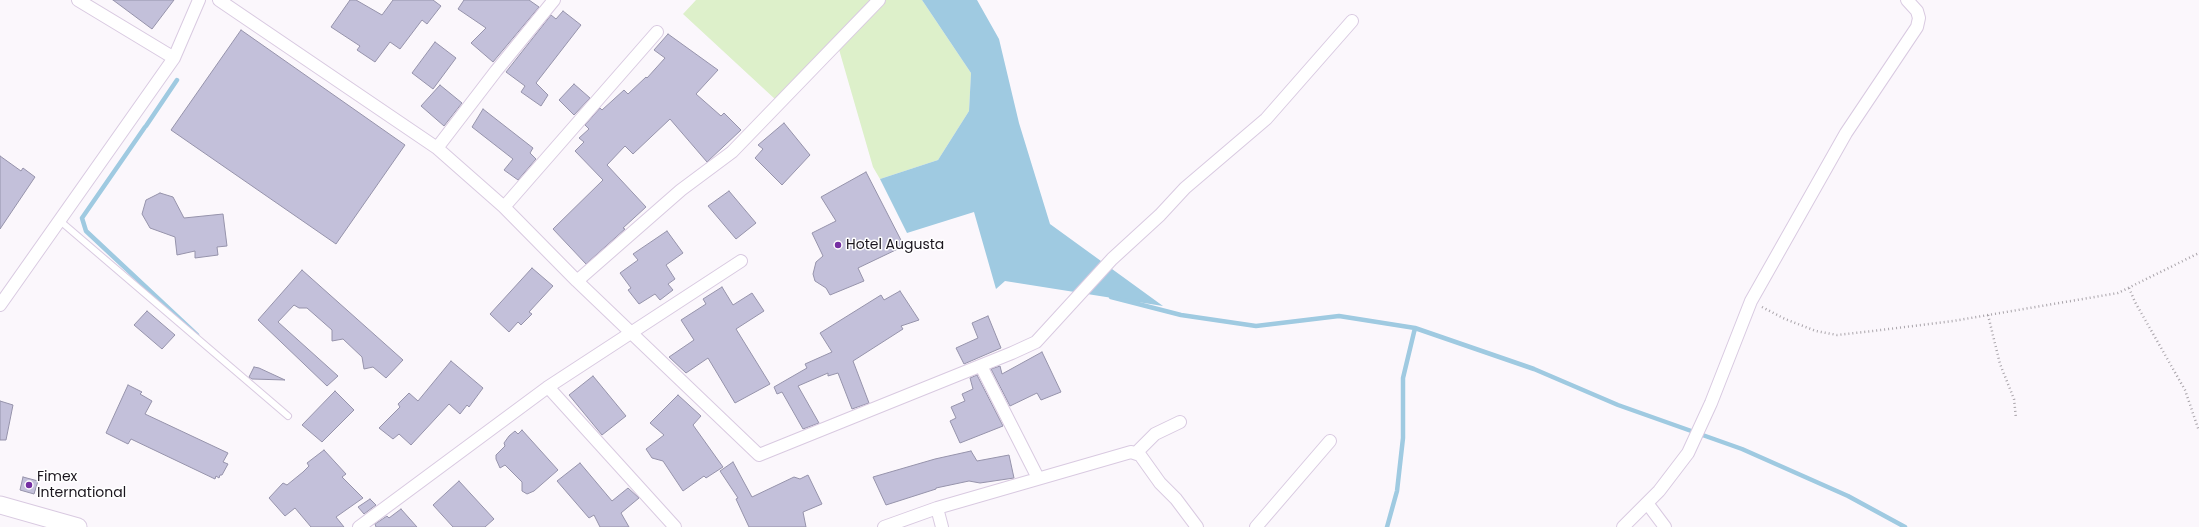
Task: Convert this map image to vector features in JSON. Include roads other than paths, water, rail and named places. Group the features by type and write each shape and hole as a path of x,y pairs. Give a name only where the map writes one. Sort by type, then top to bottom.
{"main road":[{"path":"0,505 78,527"}],"street":[{"path":"78,0 174,58"},
{"path":"0,306 174,58 199,0"},
{"path":"219,0 437,148 504,207 577,281 759,455 1036,342 1112,259 1160,215 1185,188 1266,119 1352,21"},
{"path":"437,148 496,71 554,0"},
{"path":"577,281 682,190 732,152 880,0"},
{"path":"1623,527 1647,503 1688,453 1711,403 1751,301 1846,133 1917,27 1919,18 1917,11 1907,0"},
{"path":"504,207 657,32"},
{"path":"358,527 548,387 741,261"},
{"path":"980,366 1038,478"},
{"path":"548,387 675,527"},
{"path":"884,527 937,508 1105,458 1136,452 1155,434 1180,422"},
{"path":"1256,527 1330,442"},
{"path":"1136,452 1140,455 1160,483 1176,499 1197,527"},
{"path":"1647,503 1665,527"},
{"path":"937,508 942,527"}],"lane":[{"path":"59,220 288,416"}],"water":[{"path":"922,0 977,0 999,39 1019,123 1050,224 1163,306 1005,281 996,289 974,212 907,233 880,179 938,160 969,111 971,73"}],"waterway":[{"path":"146,126 177,80"},
{"path":"145,127 82,218 86,231 197,335"},
{"path":"1111,297 1181,315 1256,326 1339,316 1415,328 1534,369 1618,405 1742,449 1848,496 1905,527"},
{"path":"1387,527 1397,491 1403,438 1403,378 1415,328"}],"place":[{"name":"Hotel Augusta","path":"838,245"},
{"name":"Fimex International","path":"29,485"}]}
